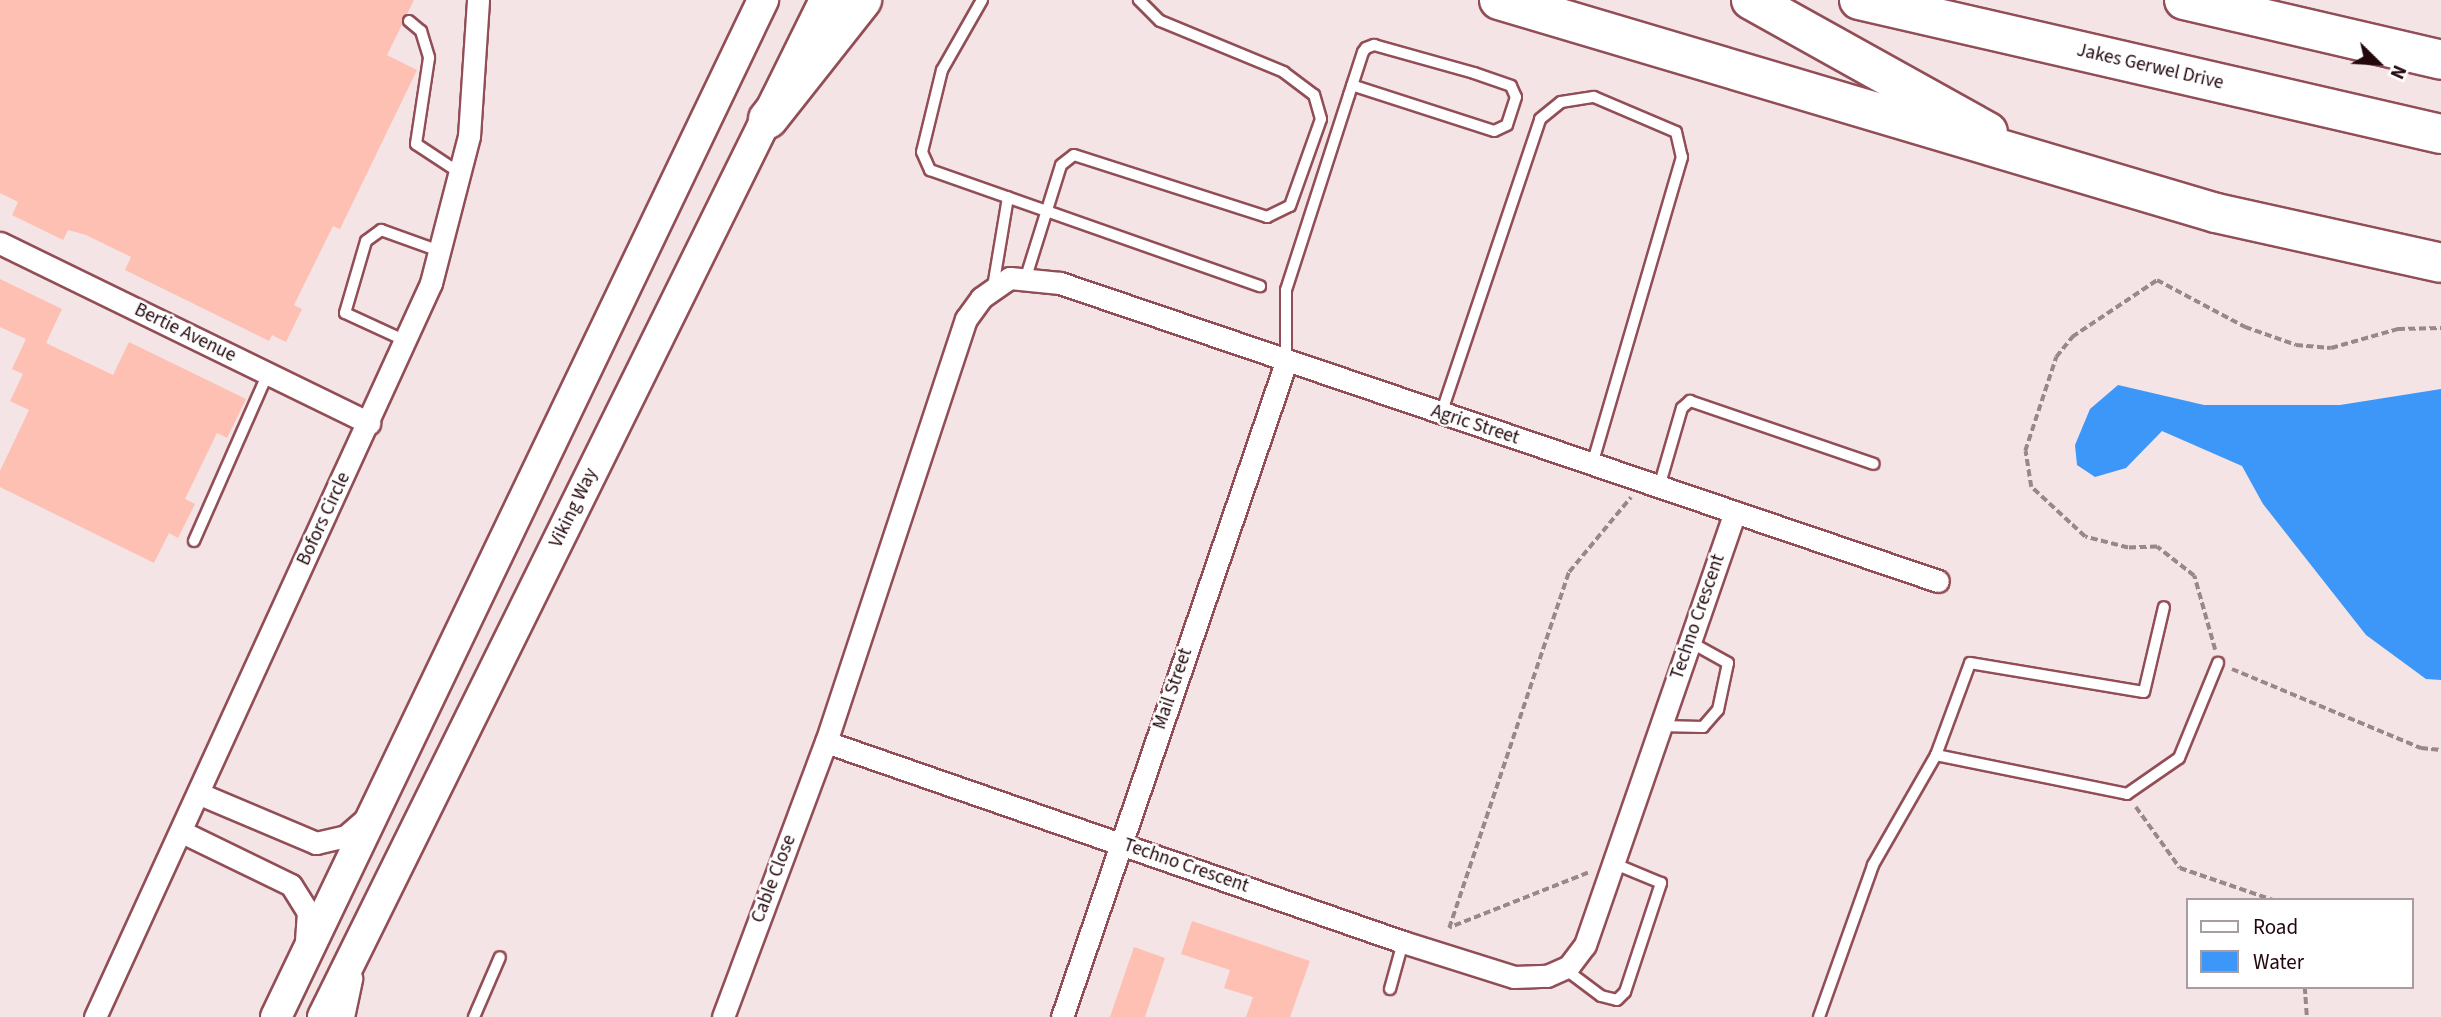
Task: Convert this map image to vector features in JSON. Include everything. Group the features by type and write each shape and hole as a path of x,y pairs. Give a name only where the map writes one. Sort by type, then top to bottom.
{"highway":[{"path":"768,119 862,0"},
{"path":"1499,0 1903,124 2036,158 2216,213 2441,263"},
{"path":"1751,0 2036,158"},
{"name":"Jakes Gerwel Drive","path":"1859,0 2441,134"},
{"path":"2184,0 2441,60"}],"main road":[{"path":"275,1017 381,803 763,0"},
{"name":"Viking Way","path":"323,1017 825,0"}],"street":[{"name":"Bofors Circle","path":"95,1017 369,423 443,252 463,174 478,0"},
{"name":"Bertie Avenue","path":"0,243 369,423"},
{"path":"826,742 966,319 1010,281"},
{"name":"Agric Street","path":"1010,281 1286,362 1938,581"},
{"name":"Mail Street","path":"1062,1017 1286,362"},
{"name":"Techno Crescent","path":"826,742 1403,942 1514,977 1535,979 1565,969 1585,945 1735,512"},
{"name":"Cable Close","path":"723,1017 826,742"},
{"path":"200,794 316,843 346,836 381,803"},
{"path":"182,832 295,889 308,912 301,967"},
{"path":"343,1017 358,945"}],"lane":[{"path":"982,0 942,70 922,152 926,164 945,179 1008,197 1046,214 1260,286"},
{"path":"1010,281 1046,214 1061,164 1080,155 1267,218 1290,206 1321,119 1314,95 1284,72 1160,21 1139,0"},
{"path":"410,21 421,31 429,58 416,144 463,174"},
{"path":"1286,362 1286,290 1352,85 1363,52 1374,45 1511,86 1516,97 1507,125 1494,131 1352,85"},
{"path":"1441,414 1540,119 1561,102 1594,97 1676,132 1682,157 1592,464"},
{"path":"1008,197 1010,281"},
{"path":"406,341 345,313 366,241 381,230 443,252"},
{"path":"194,541 268,373"},
{"path":"1650,484 1682,408 1690,401 1874,464"},
{"path":"1819,1017 1873,865 1936,755 1970,663 2144,692 2164,607"},
{"path":"1661,726 1703,727 1718,710 1728,663 1690,642"},
{"path":"1936,755 2127,794 2179,758 2218,663"},
{"path":"1565,969 1591,992 1613,1000 1625,992 1661,883 1614,863"},
{"path":"1390,989 1403,942"},
{"path":"474,1017 500,957"}],"path":[{"path":"2441,328 2398,329 2331,348 2296,345 2245,327 2157,280 2072,337 2056,357 2025,451 2031,487 2085,537 2128,548 2157,547 2194,576 2218,663 2421,748 2441,750"},
{"path":"1614,863 1449,928 1569,572 1650,484"},
{"path":"2127,794 2180,868 2267,898"},
{"path":"2305,989 2307,1017"}],"water":[{"path":"2118,385 2204,405 2340,405 2441,389 2441,680 2426,679 2366,635 2263,504 2242,466 2162,431 2126,468 2095,477 2077,465 2075,445 2090,409"}],"building":[{"path":"0,0 414,0 387,55 417,70 340,229 333,226 294,305 302,309 286,342 272,335 269,341 125,270 131,257 86,235 68,230 63,240 12,215 18,202 0,193"},
{"path":"0,279 62,309 46,343 113,375 129,342 246,399 227,438 217,433 185,499 195,504 178,538 169,533 154,563 0,487 0,471 29,410 10,401 23,374 12,369 26,339 0,327"},
{"path":"1192,921 1310,961 1290,1017 1246,1017 1253,997 1224,988 1230,970 1181,954"},
{"path":"1134,947 1165,958 1145,1017 1110,1017"}]}
